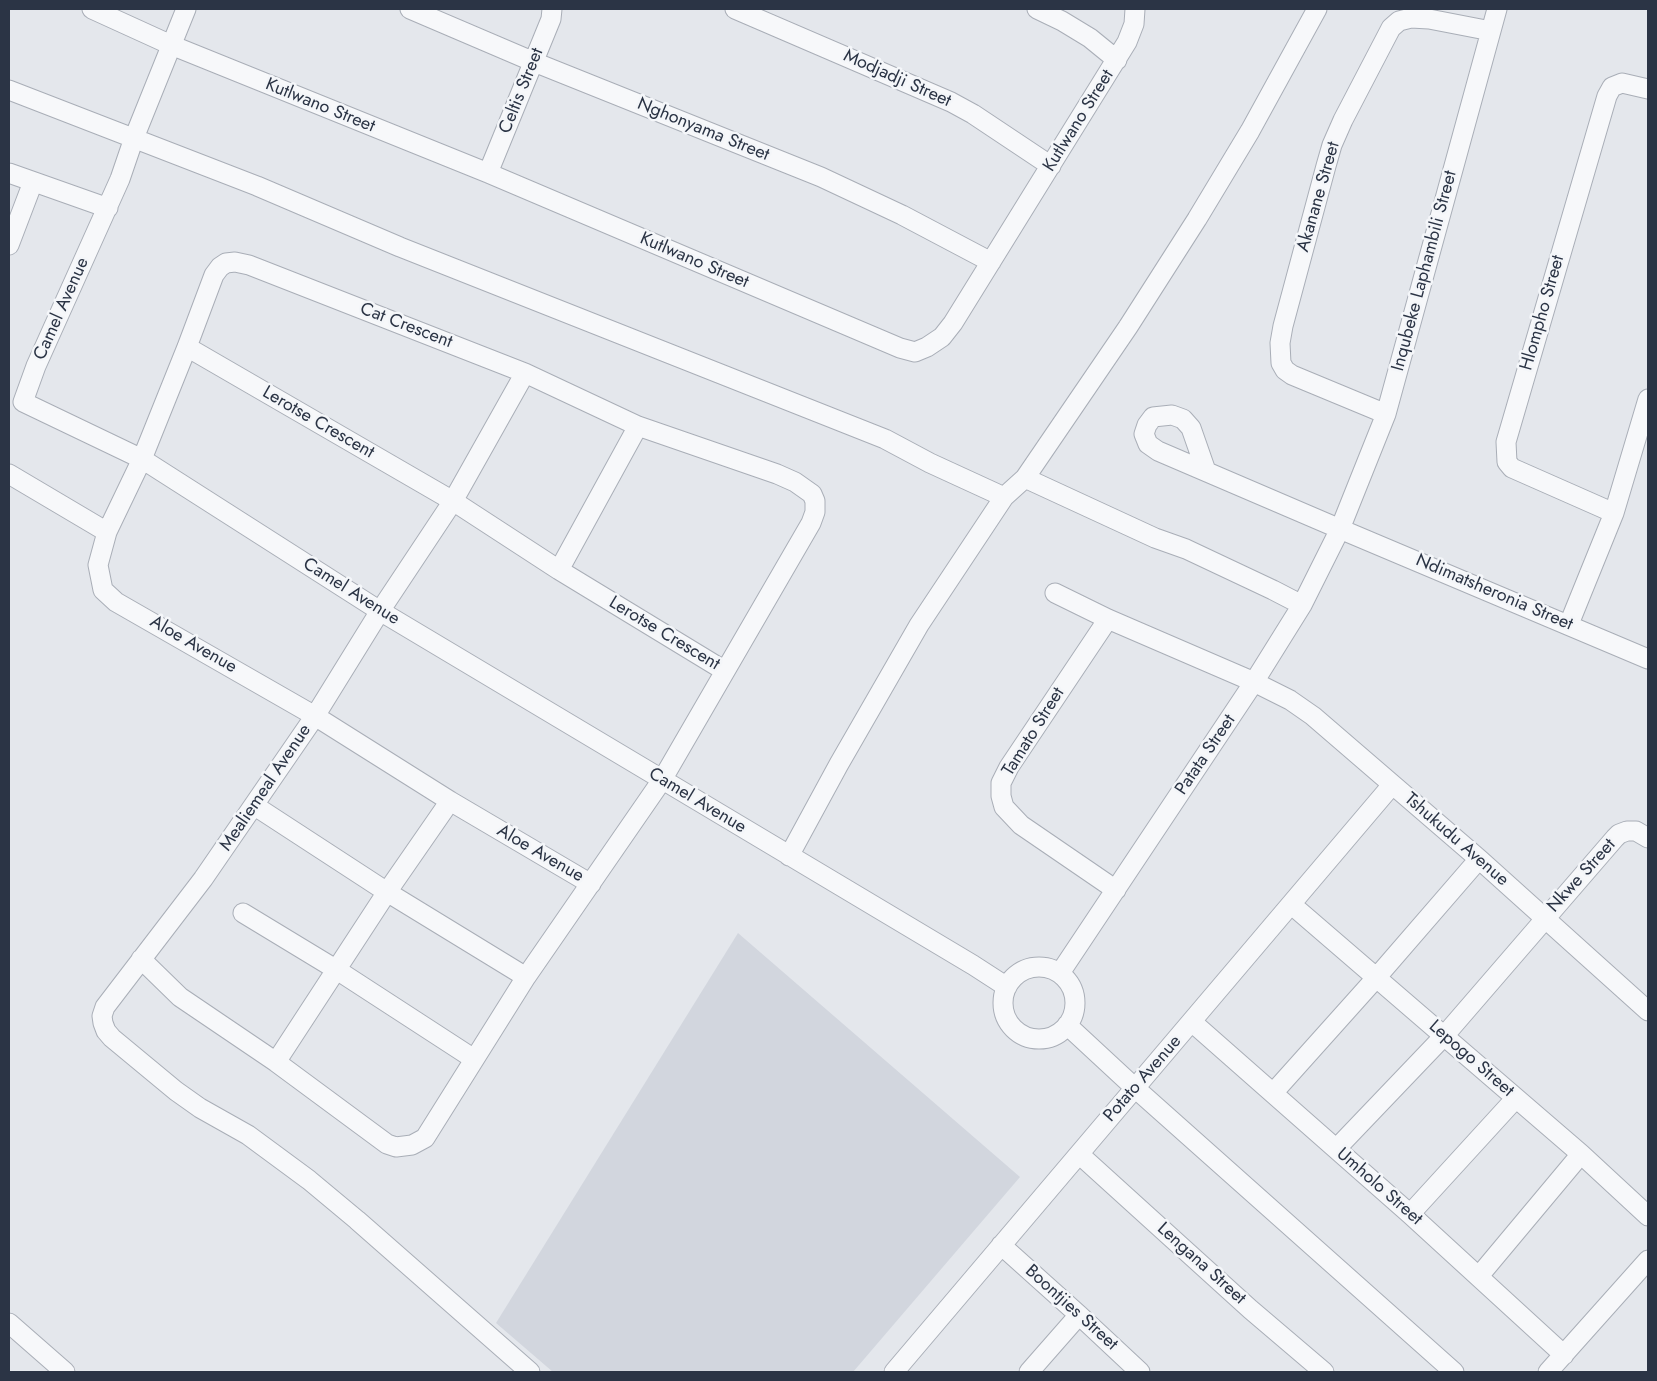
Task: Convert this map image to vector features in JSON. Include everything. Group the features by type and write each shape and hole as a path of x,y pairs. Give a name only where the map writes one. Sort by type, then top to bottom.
{"street":[{"name":"Kutlwano Street","path":"92,9 171,45 488,173 900,348 915,352 942,337 953,323 1117,60 1134,24 1135,9"},
{"name":"Camel Avenue","path":"186,9 108,208 36,366 16,399 142,459 380,611 1007,987"},
{"name":"Nghonyama Street","path":"410,9 534,62 821,177 870,199 991,262"},
{"name":"Celtis Street","path":"488,173 551,20 552,9"},
{"name":"Modjadji Street","path":"734,9 951,102 973,114 1051,166"},
{"path":"1037,9 1090,38 1117,60"},
{"path":"789,856 839,764 919,625 1004,497 1024,478 1128,326 1197,219 1250,131 1317,9"},
{"name":"Inqubeke Laphambili Street","path":"1340,529 1386,414 1497,9"},
{"name":"Akanane Street","path":"1386,414 1292,376 1281,363 1280,343 1283,326 1326,166 1332,145 1343,120 1391,28 1399,21 1410,18 1428,19 1491,31"},
{"name":"Hlompho Street","path":"1614,513 1512,468 1507,462 1506,442 1607,96 1612,87 1622,83 1648,89"},
{"path":"9,90 257,186 400,247 885,439 930,463 1004,497"},
{"path":"9,173 108,208"},
{"path":"9,245 33,182"},
{"name":"Cat Crescent","path":"142,459 214,275 226,263 235,262 249,265 525,373"},
{"name":"Lerotse Crescent","path":"187,347 453,501 559,570 725,671 811,522 815,512 815,501 812,494 786,478 638,426 525,373"},
{"path":"380,611 453,501 525,373"},
{"path":"1569,624 1614,513 1648,399"},
{"path":"559,570 638,426"},
{"name":"Aloe Avenue","path":"141,959 180,997 276,1062 387,1144 402,1147 412,1146 425,1138 526,977 591,884 450,801 315,716 116,602 103,590 98,565 108,532 142,459"},
{"name":"Ndimatsheronia Street","path":"1206,471 1648,659"},
{"path":"9,474 108,532"},
{"path":"1024,478 1155,538 1186,549 1302,605"},
{"name":"Patata Street","path":"1060,973 1254,682 1302,605 1340,529"},
{"path":"1055,593 1108,619 1254,682"},
{"name":"Mealiemeal Avenue","path":"380,611 315,716 255,806 203,879 105,1007 103,1023 106,1031 112,1038 176,1091 200,1108 248,1135 309,1180 530,1372"},
{"name":"Tamato Street","path":"1108,619 1013,759 1002,783 1001,796 1004,807 1021,825 1116,890"},
{"path":"591,884 662,780 725,671"},
{"name":"Tshukudu Avenue","path":"1254,682 1290,700 1335,733 1648,1011"},
{"name":"Potato Avenue","path":"894,1372 1392,785"},
{"path":"276,1062 387,892 450,801"},
{"path":"255,806 387,892 526,977"},
{"name":"Nkwe Street","path":"1336,1149 1444,1036 1619,834 1627,831 1636,831 1648,838"},
{"path":"1273,1093 1479,859"},
{"name":"Lepogo Street","path":"1292,905 1581,1154 1648,1216"},
{"path":"243,913 337,970 474,1059"},
{"path":"1049,968 1060,973 1068,981 1074,992 1076,1003 1073,1015 1058,1034 1047,1038 1023,1035 1013,1028 1006,1018 1003,1007 1007,987 1016,975 1026,969 1049,968"},
{"name":"Umholo Street","path":"1192,1022 1410,1214 1564,1354"},
{"path":"1067,1025 1135,1088 1454,1372"},
{"path":"1410,1214 1516,1098"},
{"name":"Lengana Street","path":"1079,1154 1243,1302 1324,1372"},
{"path":"1479,1276 1581,1154"},
{"name":"Boontjies Street","path":"1001,1245 1140,1372"},
{"path":"1548,1372 1648,1260"},
{"path":"1029,1372 1079,1315"},
{"path":"9,1323 65,1372"}],"shaded area":[{"path":"738,933 1020,1177 853,1372 553,1372 496,1323"}]}
